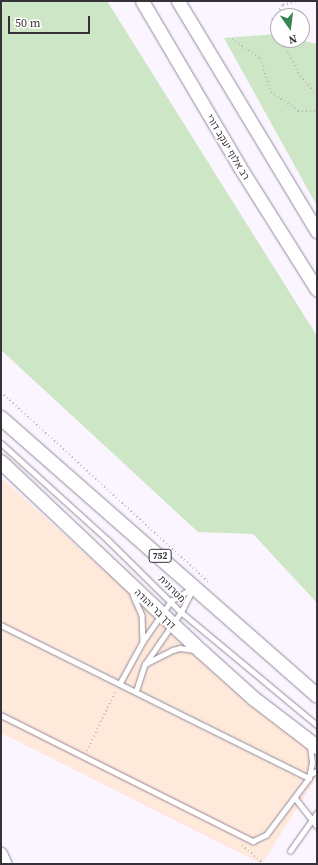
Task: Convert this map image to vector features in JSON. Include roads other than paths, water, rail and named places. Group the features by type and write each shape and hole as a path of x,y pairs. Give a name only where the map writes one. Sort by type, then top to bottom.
{"main road":[{"name":"רב אלוף יעקב דורי","path":"142,1 239,166 317,290"},
{"path":"178,1 317,231"},
{"name":"752","path":"1,418 317,696"},
{"name":"דרך בר יהודה","path":"1,462 124,578 172,626 254,698 312,743"}],"lane":[{"name":"מטרונית","path":"1,444 108,540 181,612 317,725"},
{"path":"124,578 142,615 143,641"},
{"path":"120,683 143,641 171,601 194,587"},
{"path":"136,691 145,664 155,646 172,626 194,587"},
{"path":"1,625 310,776"},
{"path":"145,664 180,648 202,652"},
{"path":"1,715 253,841 261,838 296,799 310,776 317,771"},
{"path":"310,776 312,743"},
{"path":"296,799 317,826"},
{"path":"290,851 317,813"}]}
